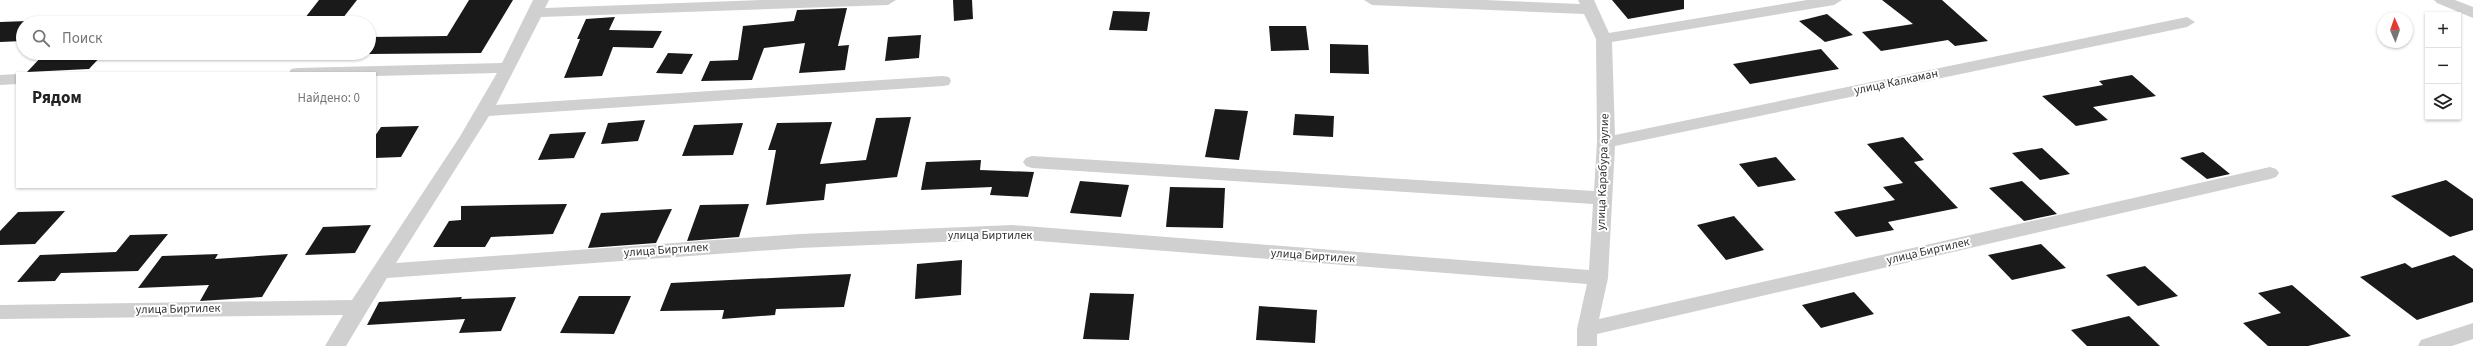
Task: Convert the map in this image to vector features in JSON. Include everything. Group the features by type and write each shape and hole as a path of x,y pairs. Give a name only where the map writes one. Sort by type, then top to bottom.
{"street":[{"path":"335,346 357,307 483,111 508,68 538,6 888,0"},
{"path":"1372,0 1587,4"},
{"path":"1604,39 1834,0"},
{"path":"2442,0 2473,13"},
{"name":"улица Карабура аулие","path":"1587,4 1604,39 1606,142 1598,278 1587,338"},
{"name":"улица Калкаман","path":"1606,142 2187,22"},
{"path":"339,72 508,68"},
{"path":"0,80 16,79"},
{"path":"483,111 942,81"},
{"path":"1032,162 1602,198"},
{"name":"улица Биртилек","path":"1587,338 2270,173"},
{"name":"улица Биртилек","path":"382,270 800,241 1012,232 1598,278"},
{"name":"улица Биртилек","path":"0,312 357,307"},
{"path":"2428,346 2473,331"}],"building":[{"path":"319,0 357,0 344,16 306,16"},
{"path":"469,0 513,0 481,53 376,54 376,37 447,36"},
{"path":"953,0 972,0 973,19 954,21"},
{"path":"1612,0 1684,0 1684,9 1628,19"},
{"path":"1882,0 1942,0 1988,41 1955,46 1948,40 1881,51 1862,32 1913,24"},
{"path":"847,8 838,46 849,45 845,70 799,73 805,43 764,48 752,80 701,81 710,61 738,60 743,26 794,21 797,10"},
{"path":"1113,11 1150,12 1147,31 1109,30"},
{"path":"1827,14 1853,35 1825,42 1799,21"},
{"path":"615,17 609,30 662,31 653,48 613,47 602,76 564,78 580,39 577,39 586,19"},
{"path":"16,21 16,41 0,42 0,22"},
{"path":"1269,26 1306,26 1309,50 1271,51"},
{"path":"921,35 919,58 885,61 888,37"},
{"path":"1330,44 1368,45 1369,74 1330,73"},
{"path":"1821,49 1839,69 1750,84 1733,64"},
{"path":"668,53 693,54 682,74 656,73"},
{"path":"38,60 97,60 89,69 27,72"},
{"path":"2132,75 2156,96 2093,107 2108,120 2076,126 2042,96 2103,85 2099,81"},
{"path":"1215,109 1248,111 1239,160 1205,157"},
{"path":"1295,114 1334,116 1333,137 1293,135"},
{"path":"911,117 897,177 826,184 824,200 766,205 776,150 768,150 777,123 832,122 820,164 866,160 876,118"},
{"path":"645,120 638,141 601,144 608,123"},
{"path":"743,123 733,155 682,156 694,125"},
{"path":"419,126 401,157 376,158 376,134 381,127"},
{"path":"586,132 574,158 538,160 550,134"},
{"path":"1903,137 1924,160 1914,162 1958,208 1888,222 1894,230 1856,237 1834,212 1895,200 1883,187 1903,183 1867,144"},
{"path":"2042,148 2070,174 2040,180 2012,153"},
{"path":"2203,152 2230,174 2207,179 2180,158"},
{"path":"1776,157 1796,180 1758,187 1739,164"},
{"path":"981,160 980,170 1034,172 1028,197 990,195 992,187 921,190 926,162"},
{"path":"2446,180 2473,199 2473,230 2450,237 2391,196"},
{"path":"1080,181 1129,185 1121,217 1070,213"},
{"path":"2022,181 2057,214 2024,221 1989,188"},
{"path":"1170,187 1225,188 1223,228 1166,227"},
{"path":"567,204 553,234 491,237 485,247 433,247 449,221 461,220 461,206"},
{"path":"749,204 739,237 687,241 700,205"},
{"path":"672,209 656,243 588,248 601,213"},
{"path":"65,211 35,244 0,245 0,231 18,212"},
{"path":"1734,216 1764,250 1726,260 1697,225"},
{"path":"371,225 355,253 305,255 323,227"},
{"path":"168,234 138,271 61,273 55,281 17,282 40,255 116,252 130,235"},
{"path":"2041,244 2066,268 2012,280 1988,255"},
{"path":"218,254 215,259 288,254 262,297 200,301 209,285 138,288 162,256"},
{"path":"2454,255 2473,269 2473,302 2417,320 2360,277 2405,263 2412,268"},
{"path":"962,260 961,295 915,299 917,264"},
{"path":"2145,266 2178,296 2138,306 2106,275"},
{"path":"851,274 844,307 776,309 775,315 722,319 724,310 660,311 671,283"},
{"path":"2292,285 2351,336 2308,346 2268,346 2243,323 2281,313 2258,293"},
{"path":"1854,292 1874,314 1821,328 1802,305"},
{"path":"1090,293 1134,294 1129,340 1083,339"},
{"path":"579,296 631,296 614,334 560,333"},
{"path":"462,297 461,299 516,297 501,331 459,333 465,319 367,325 379,302"},
{"path":"1259,306 1317,310 1315,343 1256,340"},
{"path":"2129,316 2160,346 2087,346 2071,330"}]}
